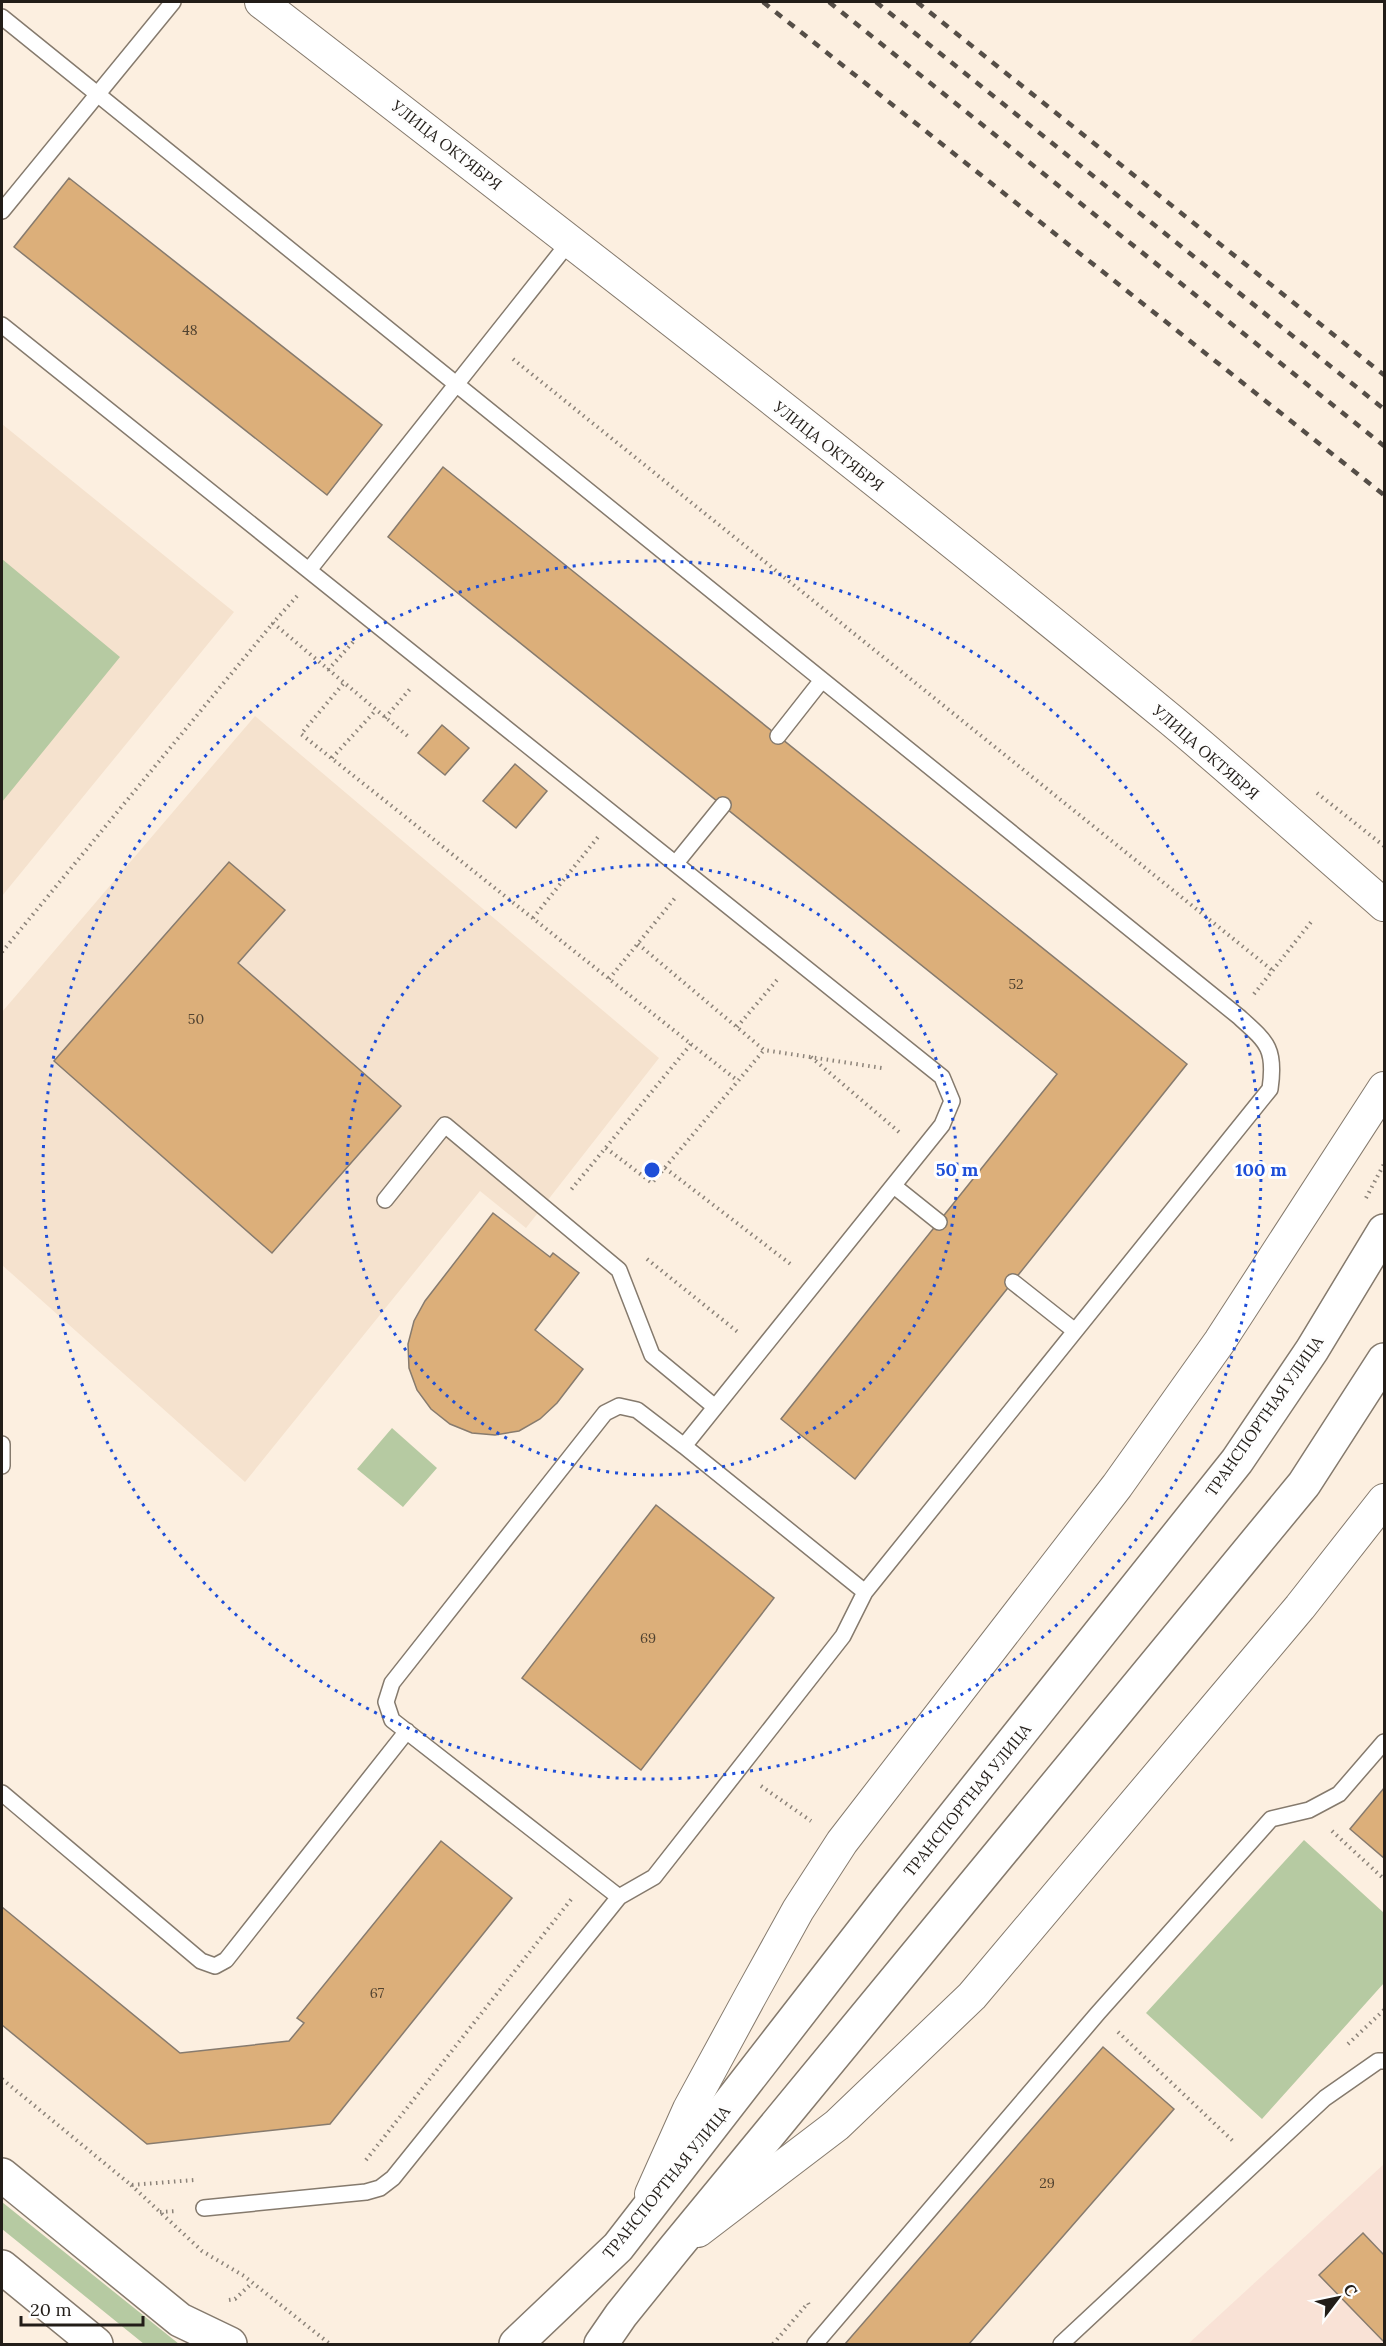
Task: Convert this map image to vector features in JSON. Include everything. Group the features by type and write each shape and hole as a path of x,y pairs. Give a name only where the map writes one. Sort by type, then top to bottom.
{"street":[{"name":"УЛИЦА ОКТЯБРЯ","path":"261,2 570,241 1173,722 1384,905"},
{"path":"639,2221 689,2109 798,1910 842,1842 1117,1486 1226,1331 1384,1088"},
{"name":"ТРАНСПОРТНАЯ УЛИЦА","path":"516,2344 618,2247 887,1900 1237,1461 1312,1350 1384,1231"},
{"path":"602,2344 621,2315 675,2248 1304,1484 1377,1374"},
{"path":"675,2248 837,2125 972,1996 1300,1607 1384,1500"},
{"path":"2,2175 180,2320 230,2344"},
{"path":"2,2267 96,2344"}],"lane":[{"path":"2,211 173,2"},
{"path":"2,17 1238,1016 1264,1040 1274,1065 1270,1089 865,1592 843,1636 739,1770 654,1877 619,1897 393,2178 380,2188 366,2192 204,2208"},
{"path":"312,573 570,241"},
{"path":"2,325 942,1077 952,1101 942,1125 684,1446"},
{"path":"778,736 822,680"},
{"path":"676,863 723,805"},
{"path":"386,1200 445,1125 619,1270 652,1355 715,1407"},
{"path":"894,1186 939,1222"},
{"path":"1013,1282 1075,1331"},
{"path":"619,1897 392,1720 386,1702 392,1683 605,1413 619,1406 637,1410 865,1592"},
{"path":"2,1444 2,1466"},
{"path":"2,1793 201,1961 215,1966 226,1960 406,1731"},
{"path":"815,2344 1098,2013 1271,1820 1309,1810 1339,1794 1384,1742"},
{"path":"1060,2344 1325,2098 1378,2061 1384,2061"}],"path":[{"path":"491,341 1272,970"},
{"path":"2,952 312,573"},
{"path":"328,670 372,621"},
{"path":"273,623 410,738"},
{"path":"385,718 429,666"},
{"path":"343,684 301,734 738,1081"},
{"path":"332,758 376,710"},
{"path":"533,918 616,815"},
{"path":"609,979 692,877"},
{"path":"1238,1016 1311,922"},
{"path":"638,944 764,1050 942,1077"},
{"path":"737,1027 795,958"},
{"path":"567,1195 691,1044"},
{"path":"606,1148 652,1184 764,1050"},
{"path":"810,1057 921,1151"},
{"path":"665,1168 815,1283"},
{"path":"641,1254 761,1351"},
{"path":"739,1770 813,1822"},
{"path":"1309,1810 1384,1879"},
{"path":"360,2166 590,1875"},
{"path":"1098,2013 1237,2145"},
{"path":"2,2079 131,2185 201,2251 244,2276 330,2344"},
{"path":"131,2185 200,2179"}],"shaded area":[{"path":"2,424 234,612 2,896"},
{"path":"255,716 659,1058 526,1228 480,1191 245,1482 2,1265 2,1012"},
{"path":"1384,2164 1384,2344 1188,2344"}],"green space":[{"path":"2,559 120,657 2,802"},
{"path":"392,1428 437,1468 403,1507 357,1469"},
{"path":"1304,1840 1384,1913 1384,1983 1262,2119 1146,2013"},
{"path":"2,2202 179,2344 144,2344 2,2229"}],"building":[{"path":"69,178 382,425 327,495 14,247"},
{"path":"443,467 1187,1064 855,1479 781,1419 1057,1074 388,537"},
{"path":"442,725 469,748 445,775 418,753"},
{"path":"515,764 547,791 516,828 483,801"},
{"path":"229,862 285,910 238,963 401,1106 272,1253 54,1061"},
{"path":"493,1213 550,1257 553,1253 579,1273 535,1330 583,1369 557,1403 540,1419 519,1431 495,1435 472,1433 450,1424 431,1409 417,1390 409,1368 408,1344 414,1321 425,1301"},
{"path":"656,1505 774,1598 641,1770 522,1678"},
{"path":"1384,1788 1384,1858 1350,1829"},
{"path":"441,1841 512,1898 330,2124 147,2144 2,2025 2,1907 180,2053 289,2041 304,2023 297,2018"},
{"path":"1103,2047 1174,2109 969,2344 845,2344"},
{"path":"1363,2233 1384,2255 1384,2342 1319,2275"}],"railway":[{"path":"763,2 1384,495"},
{"path":"829,2 1384,446"},
{"path":"876,2 1384,409"},
{"path":"917,2 1384,375"}]}
